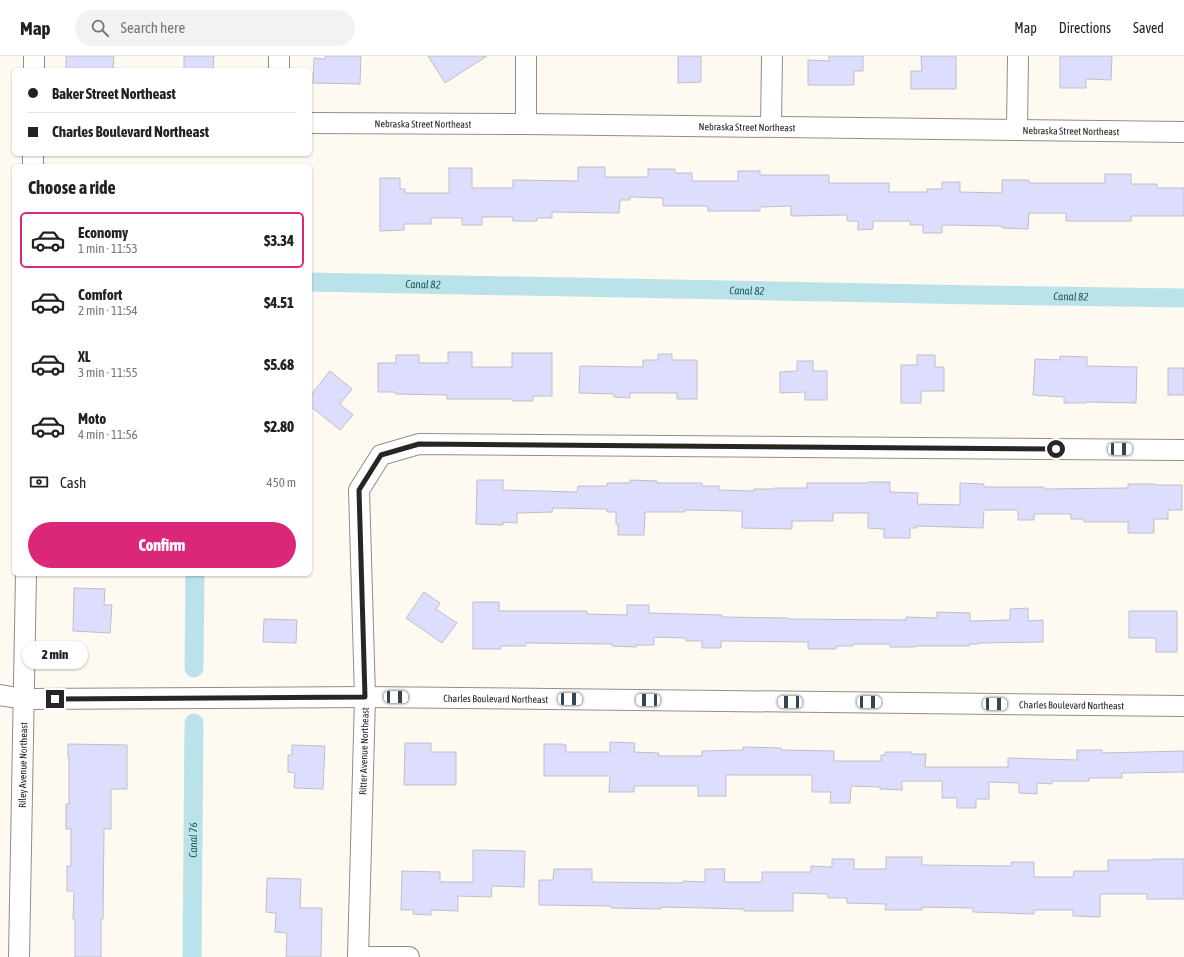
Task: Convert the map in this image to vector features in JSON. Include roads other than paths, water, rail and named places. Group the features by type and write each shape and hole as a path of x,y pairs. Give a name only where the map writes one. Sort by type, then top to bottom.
{"street":[{"path":"34,56 34,68"},
{"path":"279,56 279,68"},
{"path":"526,56 526,124"},
{"path":"771,126 772,56"},
{"path":"1017,130 1018,56"},
{"name":"Nebraska Street Northeast","path":"312,123 771,126 1184,132"},
{"name":"Ritter Avenue Northeast","path":"358,957 365,697 359,490 381,455 419,444 1184,450"},
{"name":"Riley Avenue Northeast","path":"19,957 26,576"},
{"name":"Charles Boulevard Northeast","path":"0,695 24,699 365,697 1184,706"},
{"path":"358,957 409,957"}],"waterway":[{"name":"Canal 82","path":"312,282 1184,298"},
{"name":"Canal 76","path":"194,668 195,576"},
{"name":"Canal 76","path":"192,957 194,723"}]}
